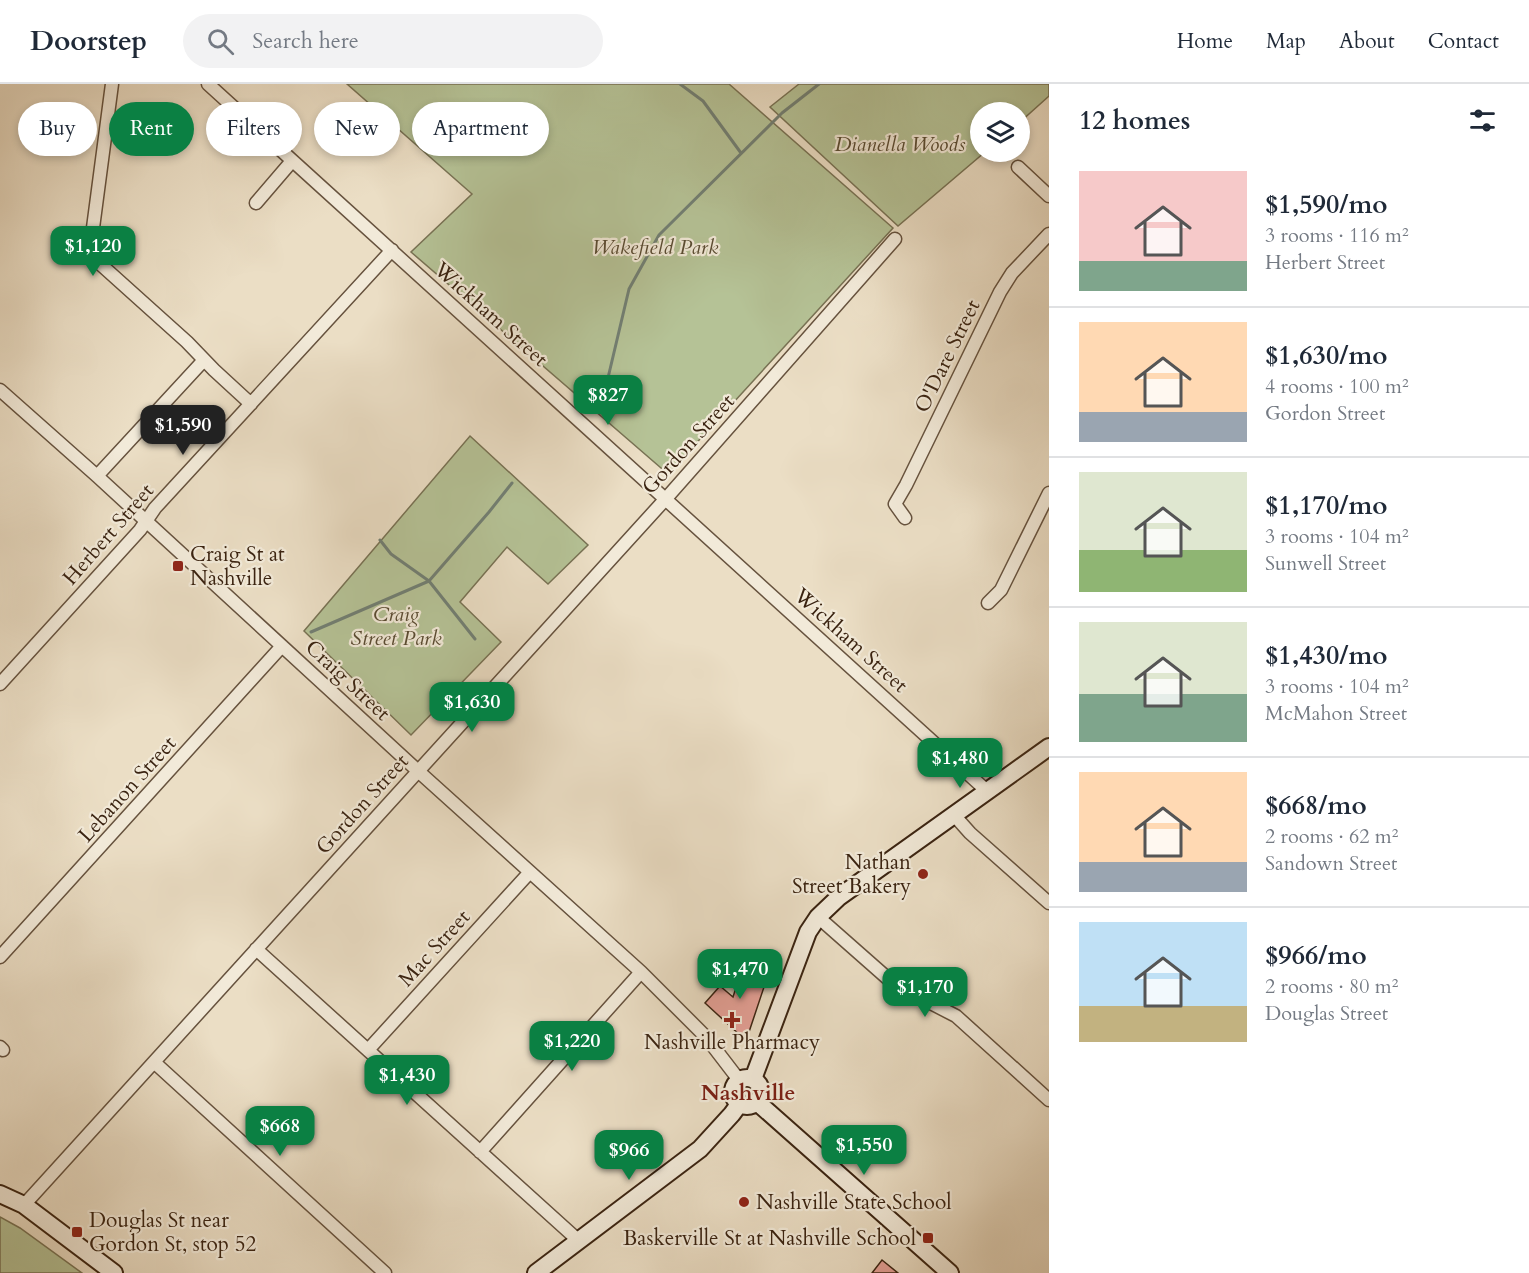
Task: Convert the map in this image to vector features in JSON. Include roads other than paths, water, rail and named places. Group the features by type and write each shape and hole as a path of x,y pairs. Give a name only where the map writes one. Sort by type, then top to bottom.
{"street":[{"path":"112,84 91,243 92,253 98,262 187,342 251,404"},
{"name":"Wickham Street","path":"208,84 987,791"},
{"path":"256,203 292,161"},
{"path":"1018,167 1049,196"},
{"name":"O'Dare Street","path":"905,518 894,504 906,485 1000,292 1012,273 1049,234"},
{"name":"Gordon Street","path":"24,1205 665,499 895,239"},
{"name":"Herbert Street","path":"0,684 146,522 155,508 392,250"},
{"path":"98,476 204,360"},
{"name":"Craig Street","path":"0,390 98,476 418,771 641,972 746,1080"},
{"path":"988,603 1001,590 1049,493"},
{"name":"Lebanon Street","path":"0,957 282,646"},
{"path":"950,1273 733,1092 746,1080 767,1046 803,943 818,917 838,897 1049,747"},
{"path":"954,815 1049,903"},
{"name":"Mac Street","path":"368,1050 530,872"},
{"path":"818,917 894,984 956,1016 1049,1100"},
{"path":"256,949 579,1241"},
{"path":"480,1152 641,972"},
{"path":"155,1063 384,1273"},
{"path":"536,1273 700,1149 730,1116 748,1103 760,1099 761,1089 757,1081 746,1080"},
{"path":"0,1194 24,1205 114,1273"}],"waterway":[{"path":"680,84 703,101 741,153"},
{"path":"589,408 607,382 629,289 659,235 782,113 819,84"},
{"path":"311,632 429,581 512,483"},
{"path":"380,540 391,554 429,581 475,639"}],"place":[{"name":"Craig St at Nashville","path":"178,566"},
{"name":"Nathan Street Bakery","path":"923,874"},
{"name":"Nashville Pharmacy","path":"732,1020"},
{"name":"Nashville State School","path":"744,1202"},
{"name":"Douglas St near Gordon St, stop 52","path":"77,1232"},
{"name":"Baskerville St at Nashville School","path":"928,1238"}],"district":[{"name":"Nashville","path":"748,1092"}],"park label":[{"name":"Dianella Woods","path":"900,144"},
{"name":"Wakefield Park","path":"655,247"},
{"name":"Craig Street Park","path":"396,626"}]}
